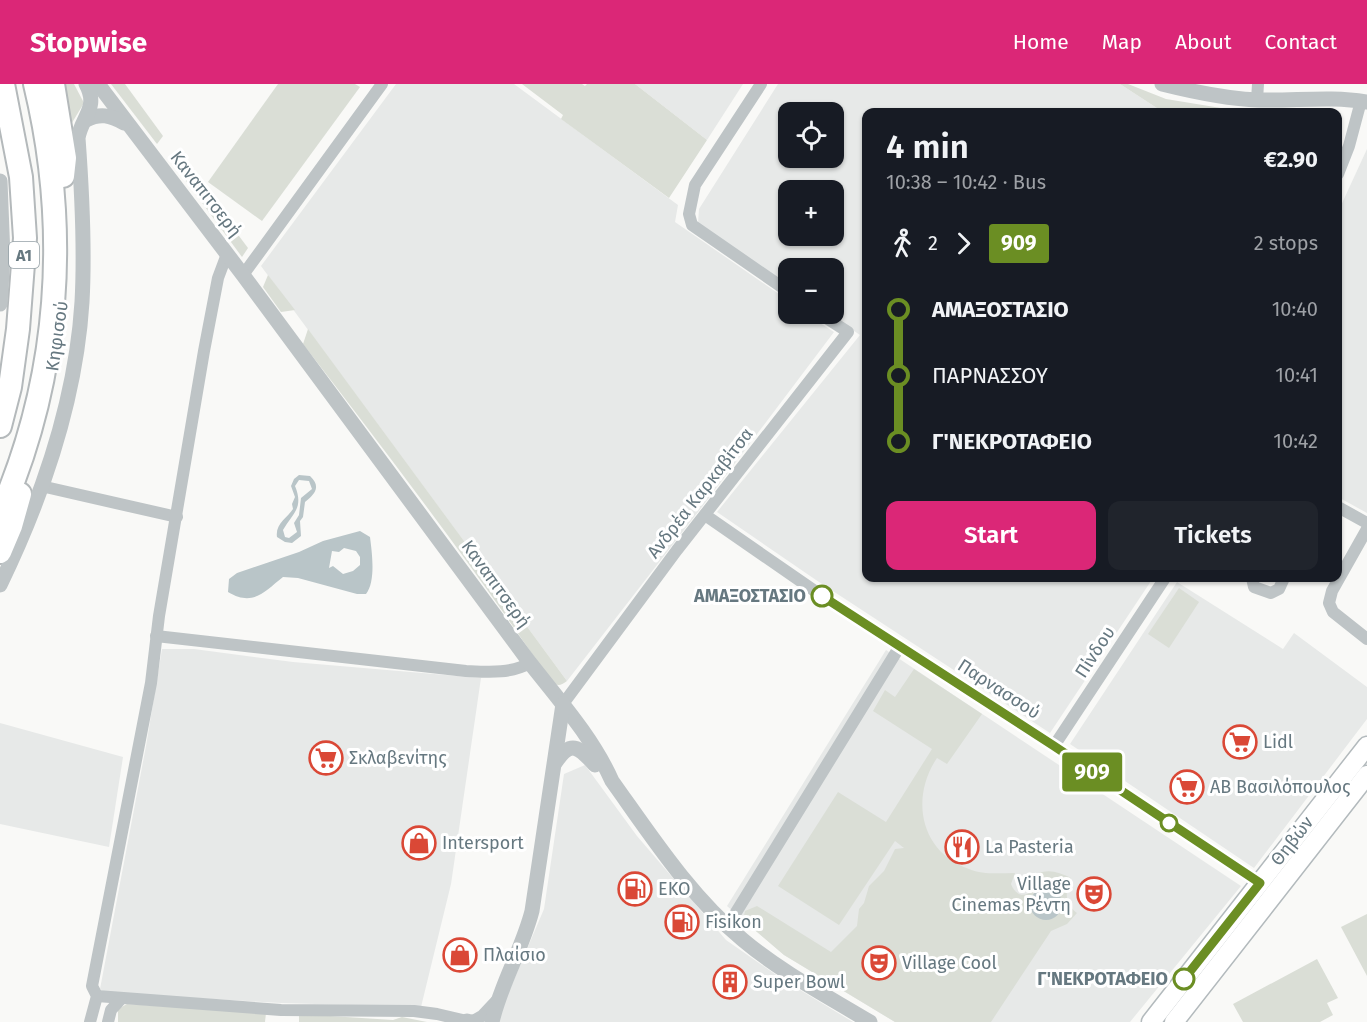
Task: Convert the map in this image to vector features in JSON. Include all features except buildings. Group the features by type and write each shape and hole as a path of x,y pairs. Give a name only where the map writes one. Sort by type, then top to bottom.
{"highway":[{"name":"Α1","path":"0,426 10,387 18,329 25,238 21,177 3,84"},
{"name":"Α1","path":"0,514 12,487 32,425 42,384 49,332 56,237 52,175 35,84"},
{"path":"53,84 64,158 62,200 56,237"},
{"path":"0,552 11,526 24,479 32,425"}],"main road":[{"name":"Θηβών","path":"1174,1022 1367,746"},
{"name":"Θηβών","path":"1151,1022 1367,775"}],"street":[{"name":"Κηφισού","path":"0,585 41,486 63,413 80,324 83,262 78,138 92,98 86,84"},
{"name":"Καναπιτσερή","path":"98,84 563,704 603,762 612,781 672,865 728,927 766,958 870,1022"},
{"path":"243,275 382,84"},
{"path":"761,84 695,184 689,214 692,225 778,284"},
{"path":"1162,84 1214,95 1257,100 1364,101 1342,163"},
{"path":"1257,100 1258,84"},
{"path":"86,120 108,115 129,126"},
{"path":"0,181 3,231 0,304"},
{"path":"90,1022 97,996 92,986 141,741 156,636 218,278 227,254"},
{"name":"Ανδρέα Καρκαβίτσα","path":"563,704 705,515 848,332 836,324"},
{"path":"41,486 177,517"},
{"path":"1342,509 1367,523"},
{"name":"Παρνασσού","path":"705,515 1267,888"},
{"path":"1343,561 1367,529"},
{"name":"Πίνδου","path":"1054,746 1162,582"},
{"path":"1253,582 1254,587 1271,593 1279,589 1282,582"},
{"path":"1335,582 1329,603 1333,612 1367,639"},
{"path":"156,636 466,671 518,670 530,663"},
{"path":"728,927 900,646"},
{"path":"492,1022 497,1000 526,932 532,911 563,704"},
{"path":"554,765 566,750 579,749 612,781"},
{"path":"97,996 281,1010 414,1011 467,1022 482,1016 497,1000"},
{"path":"108,1022 111,1010 121,999"}],"shaded area":[{"path":"61,84 74,84 84,103 70,126"},
{"path":"111,84 125,84 163,136 157,144"},
{"path":"278,84 355,84 360,87 262,221 208,182"},
{"path":"396,84 514,84 678,205 675,222 778,293 778,324 822,324 834,332 567,681 261,266"},
{"path":"522,84 582,84 585,86 587,84 635,84 707,140 669,198 561,119 563,115"},
{"path":"635,84 743,84 707,140"},
{"path":"778,84 1120,84 1157,108 862,108 862,582 1150,582 1050,733 816,580 717,512 860,335 844,324 844,258 778,258 778,278 698,223 699,209"},
{"path":"1120,84 1128,84 1166,99 1221,108 1157,108"},
{"path":"1367,149 1367,513 1342,499 1342,203"},
{"path":"178,155 248,248 242,257 175,166"},
{"path":"268,275 295,310 281,312 263,287"},
{"path":"308,329 567,681 558,685 550,680 429,510 303,344"},
{"path":"299,475 310,476 316,487 314,494 305,502 303,517 300,521 301,536 292,543 277,537 277,532 293,509 292,504 295,497 291,486","holes":["299,480 309,481 312,489 301,498 299,515 294,523 297,532 289,538 285,537 283,530 298,505 295,486"]},
{"path":"360,531 370,537 372,574 366,594 357,594 298,578 283,577 258,596 251,598 228,592 229,579 237,573 299,552 323,541","holes":["344,548 356,551 360,557 360,565 353,571 343,574 333,566 329,568 332,551 339,552"]},
{"path":"1177,582 1283,649 1294,633 1367,687 1367,719 1254,868 1070,744"},
{"path":"1179,588 1199,602 1169,648 1148,634"},
{"path":"162,649 194,649 293,662 481,678 451,884 421,1007 281,1003 106,993 100,989"},
{"path":"886,650 1241,886 1130,1022 895,1022 784,955 727,906"},
{"path":"914,669 982,714 947,764 937,758 929,774 922,806 924,822 930,837 952,861 969,869 980,872 1015,873 1011,884 1014,890 1022,895 1031,892 1034,888 1035,875 1040,873 1053,872 1071,878 1067,897 1077,913 1067,924 1051,931 991,1022 895,1022 784,955 743,920 745,911 757,906 831,952 857,926 859,909 864,903 869,886 884,871 895,849 904,848 895,841 839,925 778,886 838,792 886,822 932,749 873,711 885,690 895,697"},
{"path":"0,723 123,757 109,847 0,824"},
{"path":"585,765 637,836 726,940 782,979 853,1022 496,1022 544,909 564,774"},
{"path":"1046,888 1057,893 1062,904 1057,915 1046,920 1035,915 1030,904 1035,893"},
{"path":"1367,914 1367,976 1341,927"},
{"path":"1317,959 1338,998 1327,1003 1333,1015 1320,1022 1243,1022 1233,1004"},
{"path":"127,1004 266,1013 265,1022 118,1022 118,1009"},
{"path":"299,1014 393,1020 402,1017 427,1022 299,1022"}],"bus line":[{"name":"909","path":"822,596 1260,883 1184,979"}],"place":[{"name":"ΑΜΑΞΟΣΤΑΣΙΟ","path":"822,596"},
{"name":"Lidl","path":"1240,742"},
{"name":"Σκλαβενίτης","path":"326,758"},
{"name":"ΑΒ Βασιλόπουλος","path":"1187,787"},
{"name":"Intersport","path":"419,843"},
{"name":"La Pasteria","path":"962,847"},
{"name":"EKO","path":"635,889"},
{"name":"Village Cinemas Ρέντη","path":"1094,894"},
{"name":"Fisikon","path":"682,922"},
{"name":"Πλαίσιο","path":"460,955"},
{"name":"Village Cool","path":"879,963"},
{"name":"Γ'ΝΕΚΡΟΤΑΦΕΙΟ","path":"1184,979"},
{"name":"Super Bowl","path":"730,982"}]}
